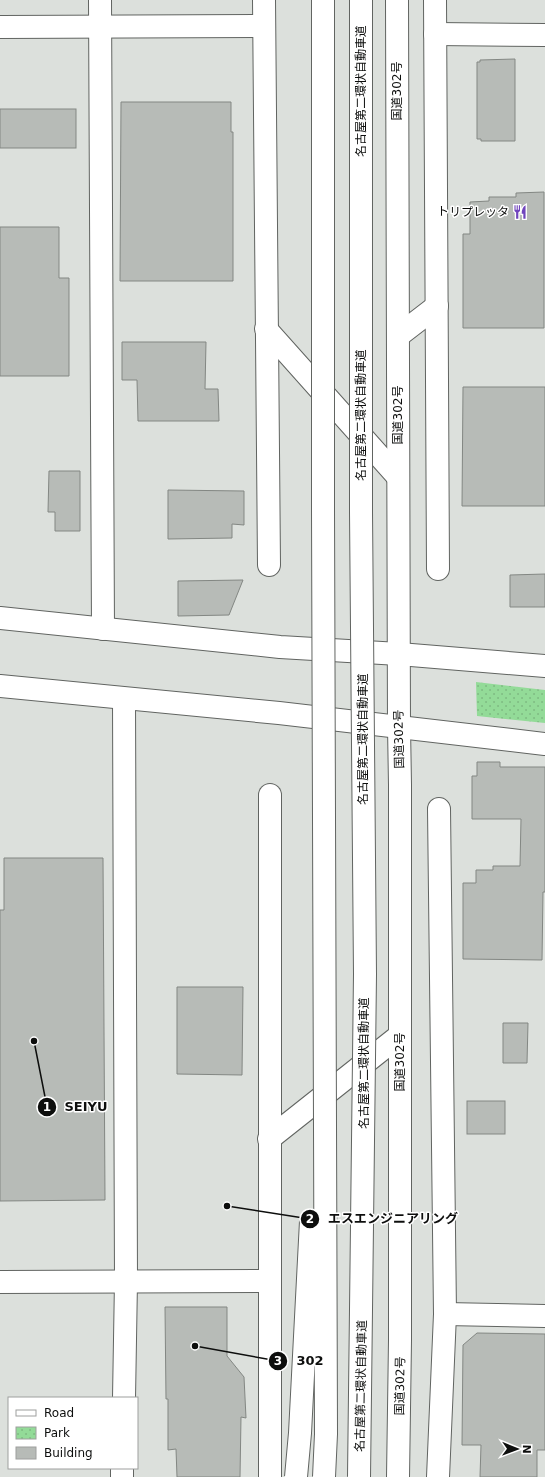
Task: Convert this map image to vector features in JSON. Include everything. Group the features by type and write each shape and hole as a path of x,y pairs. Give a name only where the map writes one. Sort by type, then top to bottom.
{"main road":[{"path":"100,0 103,629"},
{"path":"264,0 269,565"},
{"path":"323,0 326,1434 324,1477"},
{"name":"名古屋第二環状自動車道","path":"359,1477 361,1419 365,974 361,512 361,0"},
{"name":"国道302号","path":"397,0 398,654 400,785 400,1348 398,1477"},
{"path":"435,0 438,569"},
{"path":"0,27 264,26"},
{"path":"435,34 545,35"},
{"path":"398,336 437,306"},
{"path":"266,329 398,476"},
{"path":"0,618 280,647 398,654 545,666"},
{"path":"0,686 280,713 545,744"},
{"path":"124,699 126,1281 124,1397"},
{"path":"270,795 270,1477"},
{"path":"438,1477 445,1314 439,809"},
{"path":"296,1477 300,1433 324,972"},
{"path":"269,1138 399,1036"},
{"path":"0,1282 269,1281"},
{"path":"445,1314 545,1316"}],"green space":[{"path":"476,682 545,690 545,723 477,716"}],"building":[{"path":"515,59 515,141 481,141 481,139 477,139 477,62 480,62 480,60"},
{"path":"121,102 231,102 231,132 233,132 233,281 120,281"},
{"path":"0,109 76,109 76,148 0,148"},
{"path":"544,192 544,328 463,328 463,234 470,234 470,202 489,201 489,197 516,197 516,193"},
{"path":"0,227 59,227 59,278 69,278 69,376 0,376"},
{"path":"122,342 206,342 205,389 218,389 219,421 138,421 137,380 122,380"},
{"path":"463,387 545,387 545,506 462,506"},
{"path":"49,471 80,471 80,531 55,531 55,512 48,512"},
{"path":"168,490 244,491 244,525 232,524 232,538 168,539"},
{"path":"545,574 545,607 510,607 510,575"},
{"path":"243,580 229,615 178,616 178,581"},
{"path":"477,762 500,762 500,767 545,767 545,892 543,892 542,960 463,959 463,883 476,883 476,870 493,870 493,866 520,866 521,819 472,819 472,776 477,776"},
{"path":"4,858 103,858 105,1200 0,1201 0,910 4,910"},
{"path":"177,987 243,987 242,1075 177,1074"},
{"path":"503,1023 528,1023 527,1063 503,1063"},
{"path":"467,1101 505,1101 505,1134 467,1134"},
{"path":"165,1307 227,1307 227,1356 244,1377 246,1418 241,1417 240,1477 177,1477 176,1449 168,1450"},
{"path":"477,1333 545,1334 545,1450 537,1450 537,1477 480,1477 481,1445 462,1445 463,1345"}],"place":[{"name":"トリプレッタ","path":"520,212"},
{"name":"SEIYU","path":"34,1041"},
{"name":"エスエンジニアリング","path":"227,1206"},
{"name":"302","path":"195,1346"}]}
